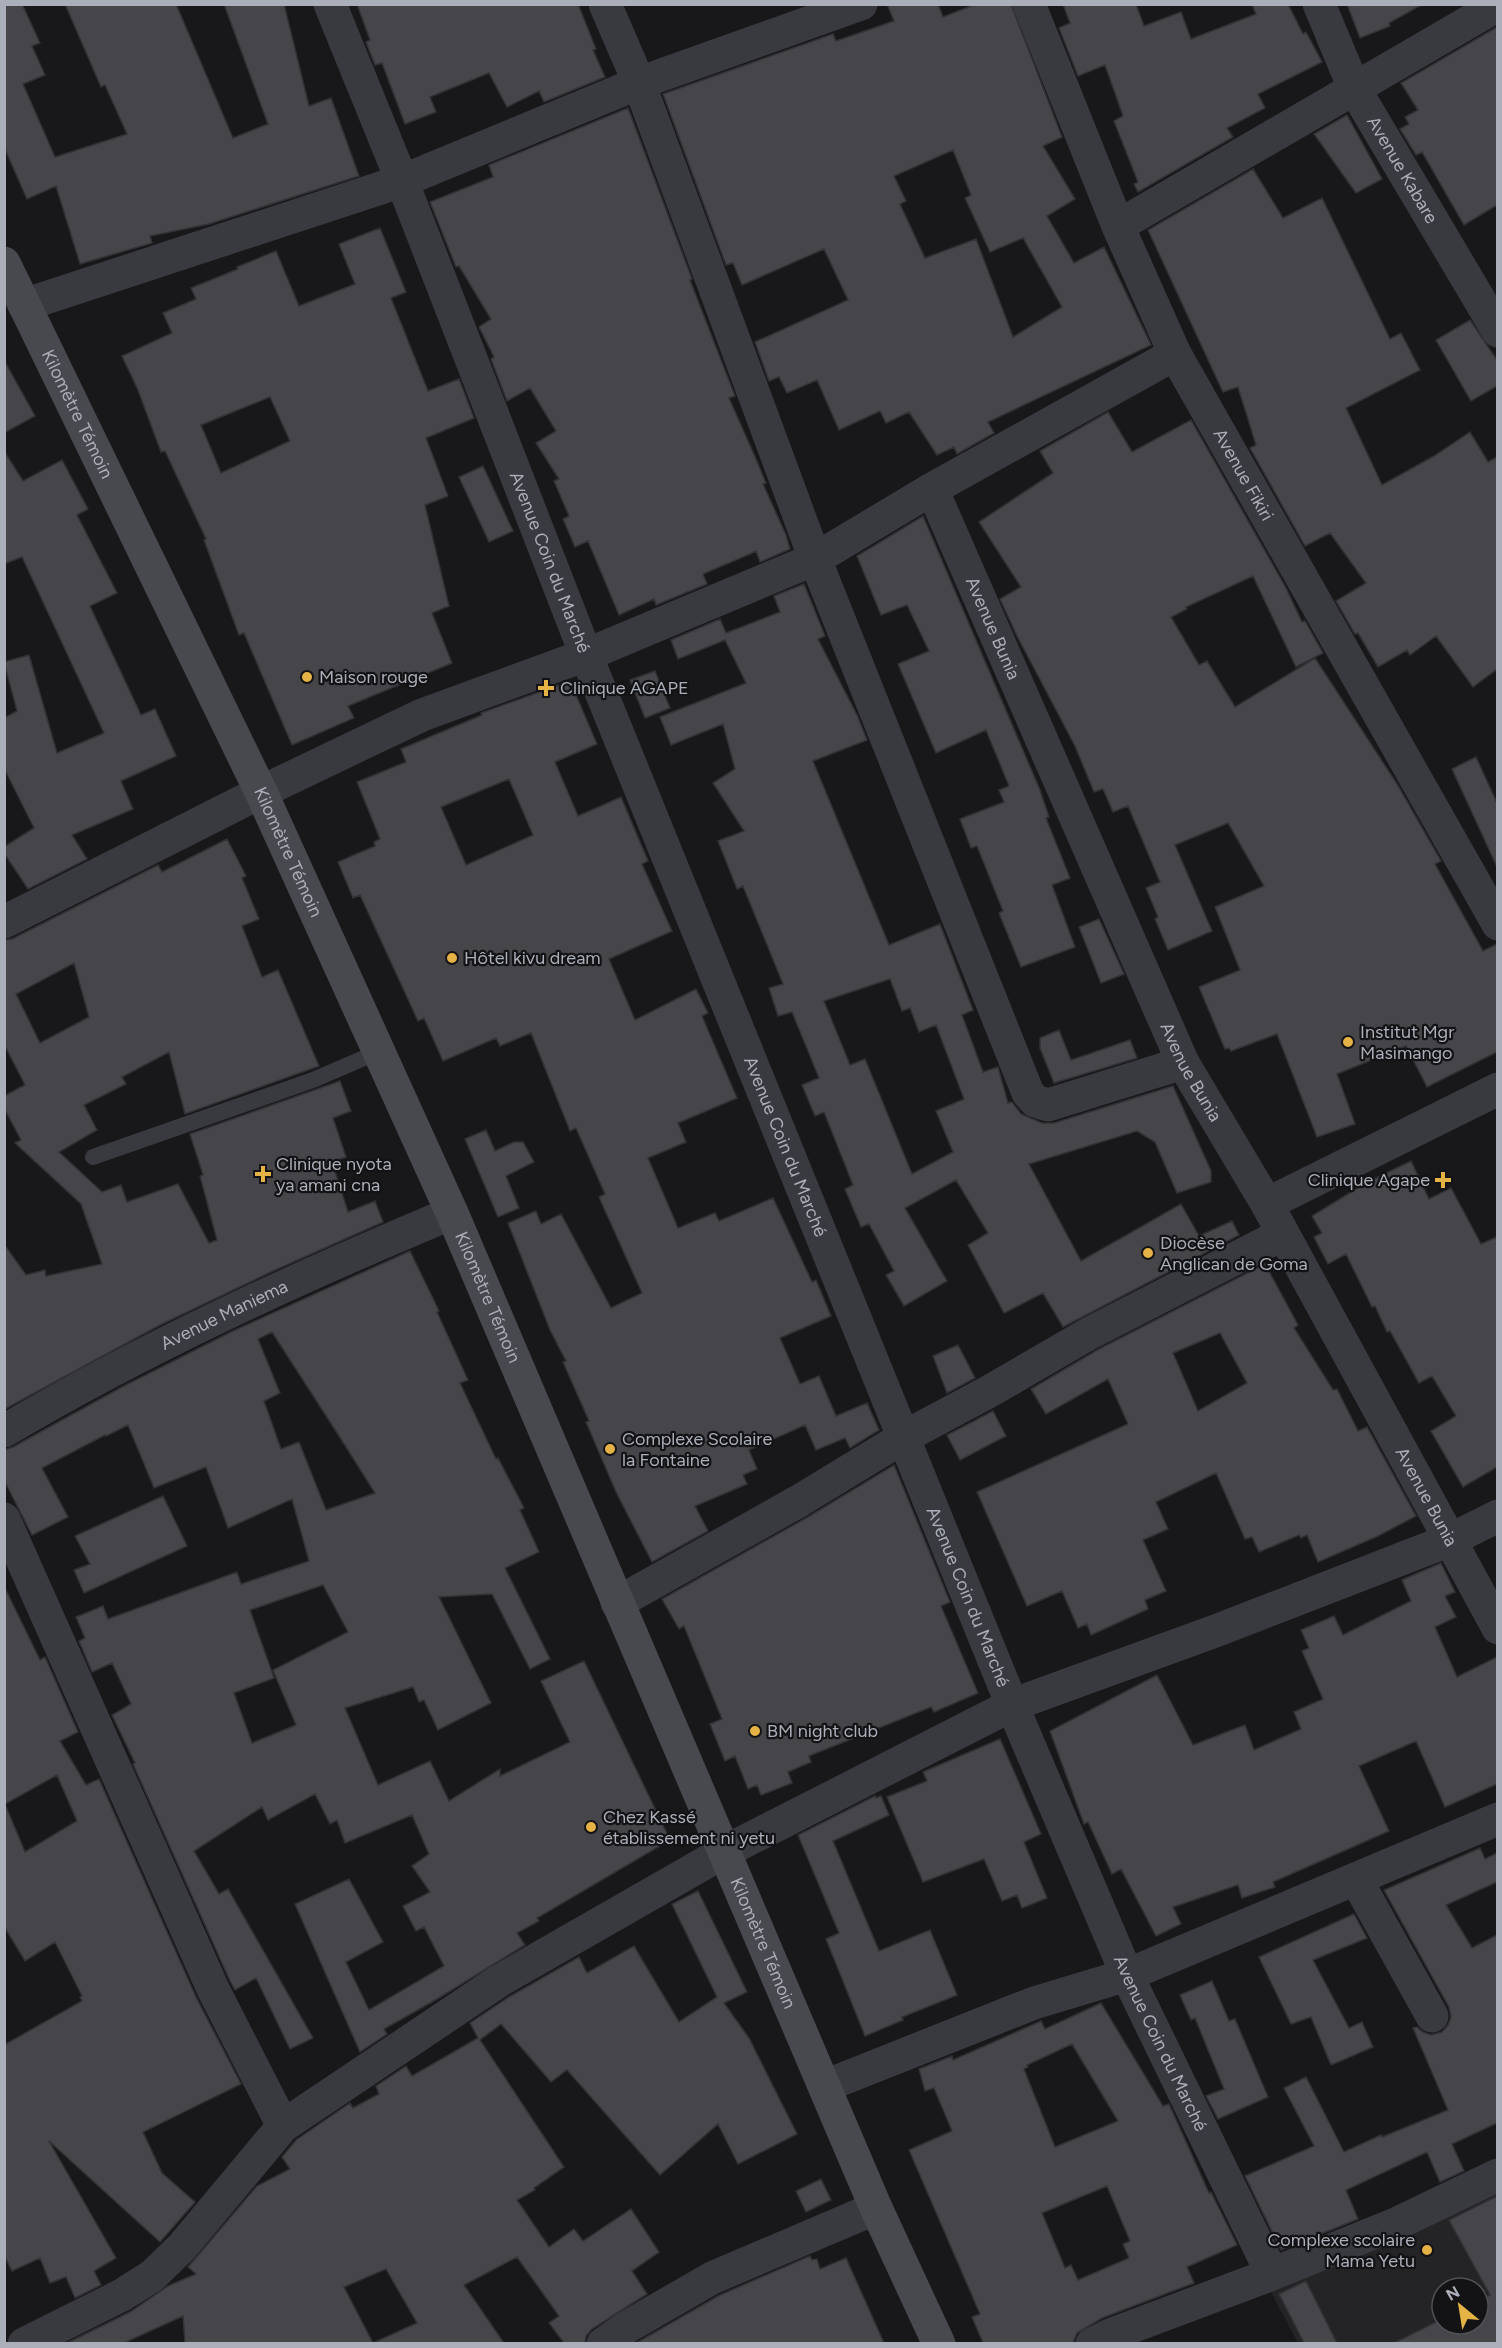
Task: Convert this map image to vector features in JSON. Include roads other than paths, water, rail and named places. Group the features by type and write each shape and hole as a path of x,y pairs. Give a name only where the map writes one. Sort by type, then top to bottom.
{"main road":[{"name":"Kilomètre Témoin","path":"4,263 261,792 452,1214 876,2208 939,2343"}],"street":[{"name":"Avenue Coin du Marché","path":"330,4 402,181 586,655 1012,1706 1127,1975 1272,2274"},
{"path":"605,4 639,83 815,559 1028,1093 1035,1101 1048,1105 1183,1063"},
{"path":"24,305 402,181 639,83 861,4"},
{"name":"Avenue Fikiri","path":"1029,4 1118,226 1174,354 1497,924"},
{"name":"Avenue Kabare","path":"1319,4 1354,88 1497,330"},
{"path":"1118,226 1497,5"},
{"path":"6,918 422,715 586,655 815,559 932,489 1174,354"},
{"name":"Avenue Bunia","path":"932,489 1183,1063 1267,1204 1497,1628"},
{"path":"1267,1204 1497,1089"},
{"name":"Avenue Maniema","path":"4,1431 78,1387 223,1315 359,1252 452,1214"},
{"path":"618,1603 799,1501 904,1437 990,1391 1090,1333 1283,1234"},
{"path":"24,2343 122,2295 152,2276 182,2247 283,2126 499,1981 724,1852 1012,1706 1218,1630 1450,1540 1497,1516"},
{"path":"4,1518 213,1989 283,2126"},
{"path":"825,2086 1034,2003 1127,1975 1497,1819"},
{"path":"1356,1879 1432,2016"},
{"path":"1092,2343 1398,2223 1497,2175"},
{"path":"603,2343 712,2278 876,2208"}],"lane":[{"path":"93,1157 313,1080 378,1052"}],"place":[{"name":"Maison rouge","path":"307,677"},
{"name":"Clinique AGAPE","path":"546,688"},
{"name":"Hôtel kivu dream","path":"452,958"},
{"name":"Institut Mgr Masimango","path":"1348,1042"},
{"name":"Clinique nyota ya amani cna","path":"263,1174"},
{"name":"Clinique Agape","path":"1443,1180"},
{"name":"Diocèse Anglican de Goma","path":"1148,1253"},
{"name":"Complexe Scolaire la Fontaine","path":"610,1449"},
{"name":"BM night club","path":"755,1731"},
{"name":"Chez Kassé établissement ni yetu","path":"591,1827"},
{"name":"Complexe scolaire Mama Yetu","path":"1427,2250"}]}
